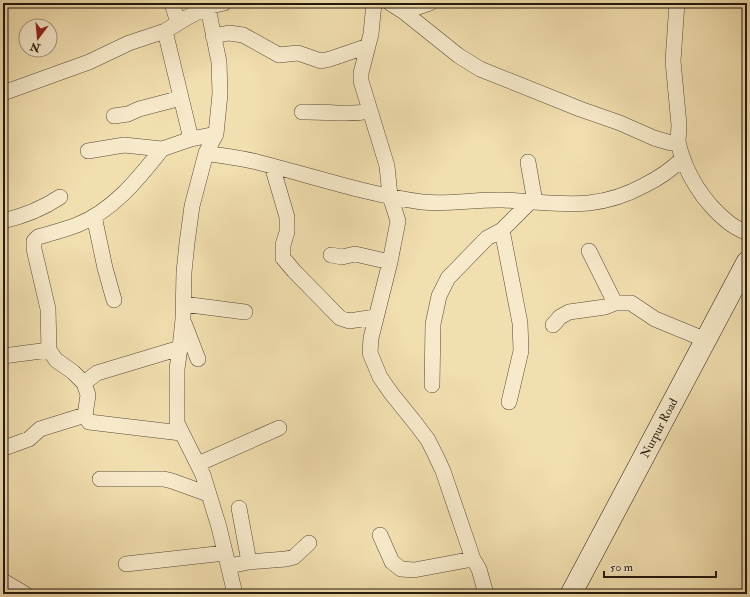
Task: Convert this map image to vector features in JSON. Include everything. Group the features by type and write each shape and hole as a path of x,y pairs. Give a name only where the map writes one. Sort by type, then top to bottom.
{"street":[{"path":"172,3 178,23"},
{"path":"3,93 89,62 129,43 165,31 207,5 224,3"},
{"path":"374,3 373,23 361,73 361,81 377,128 387,166 390,196 398,220 390,262 375,317 370,353 380,377 428,440 443,471 473,559 479,569 486,594"},
{"path":"390,3 404,12 459,56 480,69 580,109 620,122 654,138 670,143 678,142"},
{"path":"404,12 430,3"},
{"path":"677,3 673,61 679,125 678,142 682,159 702,195 714,209 729,223 747,233"},
{"path":"207,5 219,62 220,94 216,134 206,153 192,206 184,272 183,312 177,369 177,423 203,475 219,527 234,594"},
{"path":"165,31 191,139"},
{"path":"213,36 229,33 243,35 278,55 298,53 321,60 330,59 368,46"},
{"path":"114,116 128,114 139,109 181,98"},
{"path":"302,112 359,114 370,111"},
{"path":"88,151 124,145 162,149 191,139 216,134"},
{"path":"162,149 140,177 106,209 78,224 38,237 34,241 34,249 48,309 49,350 56,360 73,372 84,383 88,395 85,415 89,422 181,433"},
{"path":"206,153 256,162 351,188 424,202 503,200 584,204 617,198 633,192 664,175 682,159"},
{"path":"528,162 532,202"},
{"path":"272,166 287,217 287,232 282,244 283,258 340,318 349,321 375,317"},
{"path":"4,216 31,213 60,197"},
{"path":"432,385 433,324 439,296 448,278 486,238 502,230 532,202"},
{"path":"94,216 104,268 114,300"},
{"path":"502,230 520,323 521,351 509,402"},
{"path":"589,251 616,303"},
{"path":"331,255 342,257 355,254 390,262"},
{"name":"Nurpur Road","path":"571,594 747,262"},
{"path":"553,325 560,317 569,312 605,307 616,303 631,303 655,319 706,340"},
{"path":"183,312 245,312"},
{"path":"183,312 198,359"},
{"path":"84,383 97,373 180,348"},
{"path":"3,356 49,350"},
{"path":"3,447 29,439 40,429 85,415"},
{"path":"198,464 279,428"},
{"path":"100,479 172,480 208,494"},
{"path":"240,508 249,562"},
{"path":"380,534 392,562 401,569 414,570 473,559"},
{"path":"126,564 227,560 249,562 286,560 294,557 310,542"},
{"path":"3,581 25,594"}]}
